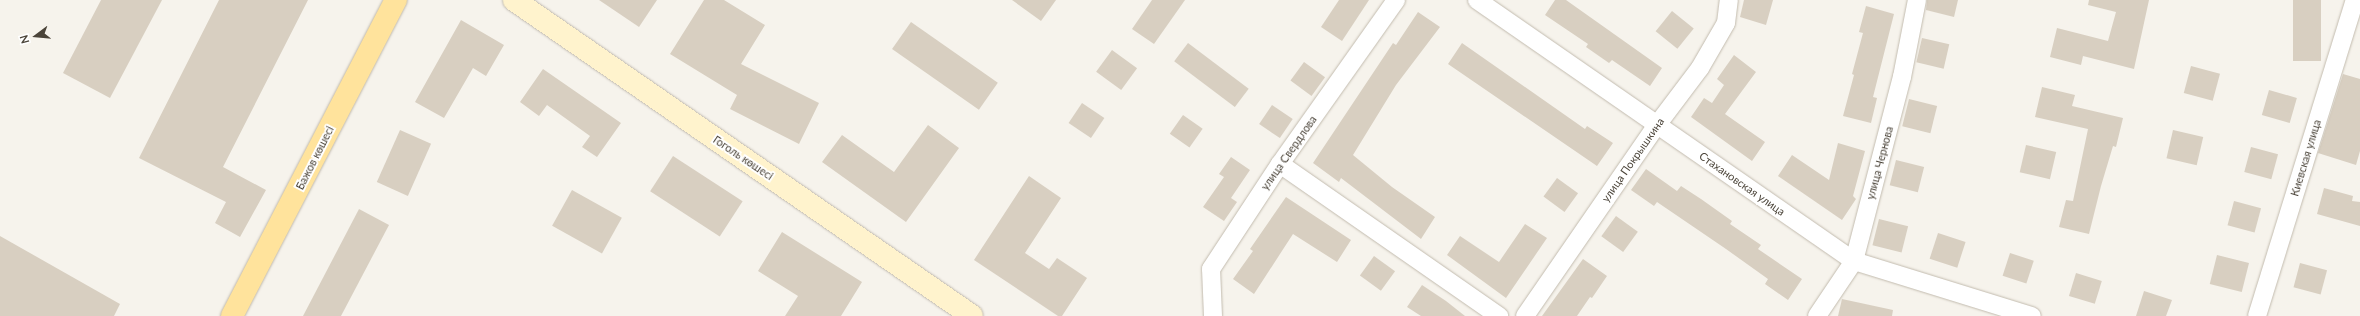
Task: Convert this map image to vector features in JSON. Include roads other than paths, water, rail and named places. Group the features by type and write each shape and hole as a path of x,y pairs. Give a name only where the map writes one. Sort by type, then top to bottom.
{"main road":[{"name":"Бажов көшесі","path":"232,316 396,0"},
{"name":"Гоголь көшесі","path":"514,0 972,316"}],"street":[{"name":"улица Свердлова","path":"1213,316 1211,269 1280,164 1396,0"},
{"name":"Стахановская улица","path":"1477,0 1854,261 2032,316"},
{"name":"улица Покрышкина","path":"1525,316 1657,125 1700,68 1726,23 1729,0"},
{"name":"улица Чернова","path":"1817,316 1854,261 1902,76 1917,0"},
{"name":"Киевская улица","path":"2257,316 2355,0"},
{"path":"1280,164 1499,316"}]}
